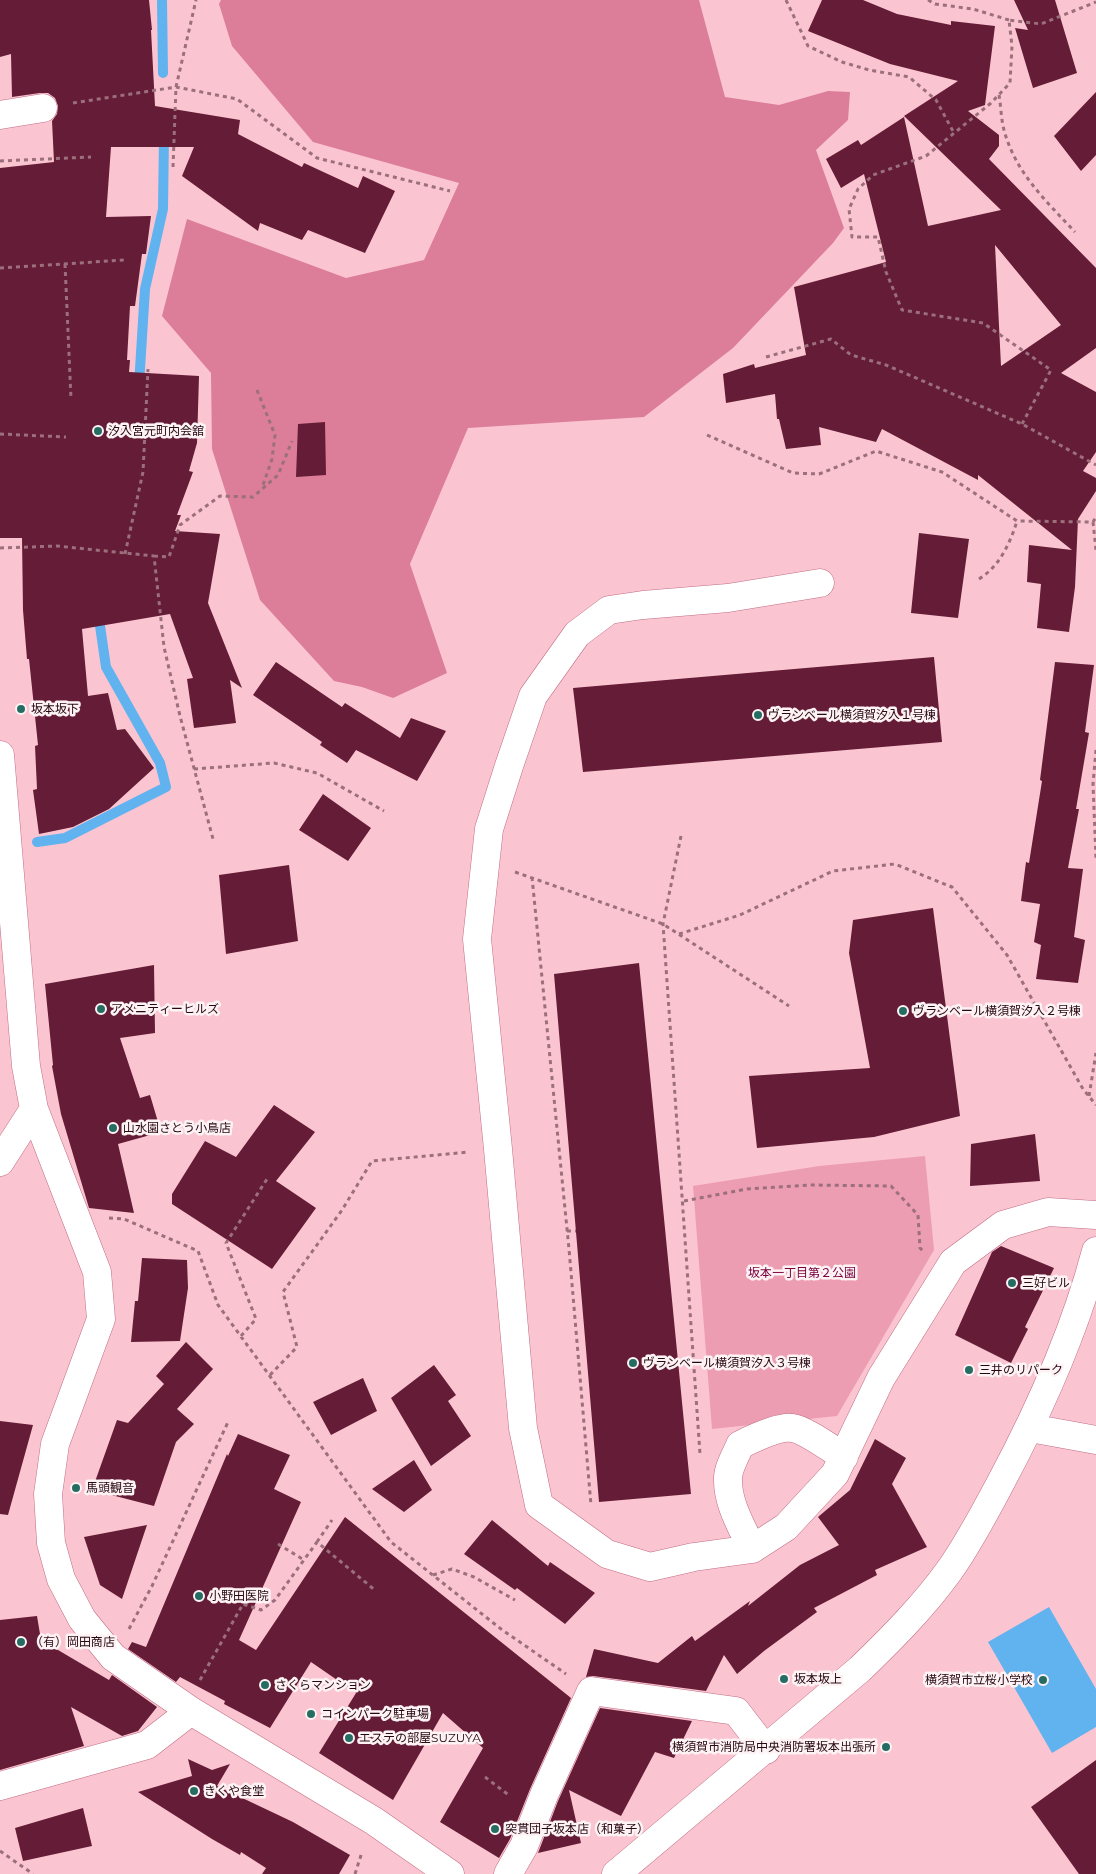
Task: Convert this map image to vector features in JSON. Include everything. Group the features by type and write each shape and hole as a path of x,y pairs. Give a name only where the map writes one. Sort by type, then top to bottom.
{"street":[{"path":"0,115 43,108"},
{"path":"820,583 728,598 643,605 609,610 577,634 534,696 489,829 477,939 523,1428 539,1505 607,1554 650,1567 694,1557 752,1549 786,1527 835,1474 881,1378 952,1262 1003,1225 1048,1212 1096,1215"},
{"path":"0,754 8,947 26,1066 34,1109 97,1272 101,1318 55,1444 48,1494 51,1543 61,1579 82,1618 113,1658 194,1698 450,1874"},
{"path":"0,1162 34,1109"},
{"path":"616,1874 766,1750 860,1669 898,1633 949,1571 984,1515 1030,1428 1084,1296 1096,1251"},
{"path":"752,1549 736,1513 728,1477 740,1445 760,1435 792,1428 816,1439 844,1457"},
{"path":"1030,1428 1096,1440"},
{"path":"508,1874 524,1846 544,1795 591,1691 736,1711 766,1750"},
{"path":"0,1786 146,1745 194,1698"}],"path":[{"path":"173,167 176,87 196,0"},
{"path":"786,0 808,46 842,62 869,70 909,77 936,100 954,133"},
{"path":"928,0 935,4 973,8 1009,20 1041,24 1096,2"},
{"path":"1009,20 1012,46 1010,83 926,156 873,175 858,189 849,209 852,237 878,237 886,272 902,310 983,323 1051,370 1022,424"},
{"path":"43,108 176,87 237,100 317,158 450,191"},
{"path":"999,94 1003,130 1015,160 1035,190 1075,232"},
{"path":"0,161 91,156"},
{"path":"0,268 125,260"},
{"path":"64,264 71,398"},
{"path":"766,357 831,339 851,355 886,365 1022,424 1096,465"},
{"path":"124,554 143,472 148,369"},
{"path":"257,390 275,435 272,459 262,489"},
{"path":"0,434 66,437"},
{"path":"706,436 793,473 819,474 876,451 942,472 1017,521 1093,522"},
{"path":"0,548 57,546 169,557 180,525 220,496 253,497 278,475 292,442"},
{"path":"1096,517 1093,522 1096,550"},
{"path":"979,579 989,573 1009,545 1017,521"},
{"path":"154,556 164,647 214,839"},
{"path":"1096,750 1093,784 1096,858"},
{"path":"194,768 274,763 317,773 384,811"},
{"path":"681,836 663,924 684,1202 700,1454 728,1477"},
{"path":"486,862 663,924 789,1006"},
{"path":"678,934 740,916 833,871 895,864 952,887 1007,955 1083,1089 1096,1105"},
{"path":"532,877 592,1511"},
{"path":"1088,1096 1096,1053"},
{"path":"270,1376 297,1348 283,1292 342,1210 372,1161 498,1149"},
{"path":"242,1336 256,1319 226,1243 267,1179"},
{"path":"684,1202 747,1189 812,1186 891,1186 918,1215 920,1248 926,1255"},
{"path":"76,1216 124,1219 198,1251 218,1305 391,1542 501,1629 591,1691"},
{"path":"567,1232 576,1231"},
{"path":"113,1658 152,1586 228,1422"},
{"path":"194,1698 243,1604 261,1610 275,1600 332,1520"},
{"path":"317,1542 376,1591"},
{"path":"278,1544 304,1560"},
{"path":"433,1575 452,1569 474,1576 515,1600"},
{"path":"0,1851 33,1874"}],"green space":[{"name":"坂本一丁目第２公園","path":"925,1156 934,1250 837,1416 712,1429 693,1186 819,1166"}],"shaded area":[{"path":"221,0 699,0 725,97 779,105 828,91 850,92 848,120 816,150 844,228 833,243 733,348 644,417 468,428 410,564 447,673 393,698 362,687 334,681 260,600 212,449 211,373 162,316 187,219 346,278 424,260 459,183 313,142 232,46 219,4"}],"water":[{"path":"1049,1607 1096,1689 1096,1727 1052,1753 988,1642"}],"building":[{"path":"0,0 149,0 155,106 240,120 238,134 302,167 304,163 358,188 363,176 395,191 365,253 308,230 302,240 260,223 258,231 182,176 194,147 111,147 106,217 151,216 146,254 142,254 135,306 130,306 127,360 130,360 129,372 199,376 197,443 189,471 193,472 177,515 181,515 175,531 220,534 208,603 242,688 230,680 236,723 194,728 187,679 193,678 170,614 82,629 88,696 108,693 117,730 125,729 154,768 109,809 73,827 39,834 33,790 37,789 35,746 38,745 23,610 22,538 0,538 0,168 54,162 52,121 57,114 58,106 55,98 48,93 12,97 11,54 0,57"},
{"path":"822,0 863,0 897,14 951,25 951,21 995,26 985,105 968,111 999,135 999,146 989,159 1096,268 1096,348 1061,373 1096,392 1096,452 1083,471 1096,478 1096,491 1078,519 1075,587 1069,632 1037,628 1041,584 1027,582 1029,545 1072,550 978,475 978,480 882,429 876,442 819,427 821,445 786,449 779,419 777,419 775,394 726,403 723,374 754,364 755,368 806,355 794,287 886,262 864,174 841,188 826,159 858,140 861,145 904,117 928,226 1001,210 904,116 958,81 890,64 808,31","holes":["995,245 1061,325 1001,366"]},
{"path":"1014,0 1055,0 1077,73 1033,88 1015,28 1028,30"},
{"path":"1096,92 1096,155 1081,171 1054,136"},
{"path":"325,422 326,475 296,477 298,424"},
{"path":"919,533 969,539 958,618 911,613"},
{"name":"ヴランベール横須賀汐入１号棟","path":"934,657 942,742 583,772 573,688"},
{"path":"276,662 342,707 345,703 400,738 411,718 446,731 417,781 356,750 347,763 320,745 322,742 253,695"},
{"path":"1055,662 1094,665 1085,732 1089,733 1076,809 1079,809 1068,868 1083,869 1074,937 1085,940 1078,983 1036,979 1041,945 1034,942 1040,904 1021,901 1026,862 1029,863 1042,781 1040,780"},
{"path":"323,794 371,828 348,861 299,830"},
{"path":"289,865 298,941 226,954 219,875"},
{"name":"ヴランベール横須賀汐入２号棟","path":"933,908 960,1116 874,1137 757,1148 749,1076 870,1068 849,953 853,920"},
{"name":"ヴランベール横須賀汐入３号棟","path":"639,963 691,1494 599,1502 554,974"},
{"path":"154,965 155,1033 120,1038 140,1098 150,1095 161,1132 118,1144 134,1213 89,1208 61,1114 52,1066 45,984"},
{"path":"274,1105 315,1132 276,1181 316,1208 272,1269 172,1204 172,1194 205,1141 236,1157"},
{"path":"1035,1134 1040,1181 970,1186 971,1144"},
{"path":"1001,1246 1054,1268 1025,1327 1028,1329 1011,1363 955,1335 992,1252"},
{"path":"142,1258 187,1260 188,1288 180,1341 131,1342 135,1301 138,1301"},
{"path":"186,1342 213,1369 177,1409 194,1424 176,1442 154,1506 92,1490 117,1420 128,1423 164,1384 156,1376"},
{"path":"434,1365 456,1395 448,1401 471,1436 431,1466 391,1398"},
{"path":"363,1378 377,1411 331,1435 313,1402"},
{"path":"0,1421 33,1425 8,1515 0,1514"},
{"path":"238,1434 290,1455 274,1489 301,1502 239,1640 256,1650 345,1517 571,1698 510,1839 499,1858 440,1822 483,1748 443,1713 393,1800 319,1753 356,1693 311,1662 270,1728 224,1704 225,1701 180,1677 176,1682 128,1649 132,1642 146,1647 227,1454 228,1456"},
{"path":"875,1439 906,1458 892,1484 927,1547 875,1570 877,1575 814,1608 817,1612 764,1651 737,1674 724,1655 706,1691 593,1676 586,1677 594,1649 658,1663 692,1636 695,1641 750,1601 748,1606 800,1565 839,1545 818,1517 850,1490"},
{"path":"414,1460 432,1490 404,1512 372,1489"},
{"path":"492,1520 548,1566 550,1562 595,1593 565,1624 517,1588 515,1590 464,1554"},
{"path":"147,1525 122,1599 100,1585 84,1537"},
{"path":"37,1616 41,1640 109,1680 112,1675 157,1707 138,1731 122,1736 71,1707 84,1746 0,1770 0,1620"},
{"path":"600,1708 692,1721 674,1758 655,1752 621,1816 569,1790 581,1843 538,1853 558,1801"},
{"path":"188,1759 212,1770 230,1764 217,1786 293,1822 350,1855 339,1874 262,1874 266,1868 241,1852 240,1855 212,1839 138,1792 192,1776"},
{"path":"1096,1760 1096,1874 1079,1874 1031,1807"},
{"path":"83,1808 92,1846 23,1861 15,1828"}],"waterway":[{"path":"162,0 163,73"},
{"path":"139,385 145,289 163,209 164,135"},
{"path":"37,842 65,838 166,787 160,763 106,667 98,612"}],"place":[{"name":"汐入宮元町内会舘","path":"98,431"},
{"name":"坂本坂下","path":"21,709"},
{"name":"ヴランベール横須賀汐入１号棟","path":"758,715"},
{"name":"アメニティーヒルズ","path":"101,1009"},
{"name":"ヴランベール横須賀汐入２号棟","path":"903,1011"},
{"name":"山水園さとう小鳥店","path":"113,1128"},
{"name":"三好ビル","path":"1012,1283"},
{"name":"ヴランベール横須賀汐入３号棟","path":"633,1363"},
{"name":"三井のリパーク","path":"969,1370"},
{"name":"馬頭観音","path":"76,1488"},
{"name":"小野田医院","path":"199,1596"},
{"name":"（有）岡田商店","path":"21,1642"},
{"name":"坂本坂上","path":"784,1679"},
{"name":"横須賀市立桜小学校","path":"1043,1680"},
{"name":"さくらマンション","path":"265,1685"},
{"name":"コインパーク駐車場","path":"311,1714"},
{"name":"エステの部屋SUZUYA","path":"349,1738"},
{"name":"横須賀市消防局中央消防署坂本出張所","path":"886,1747"},
{"name":"きくや食堂","path":"194,1791"},
{"name":"突貫団子坂本店（和菓子）","path":"495,1829"}]}
